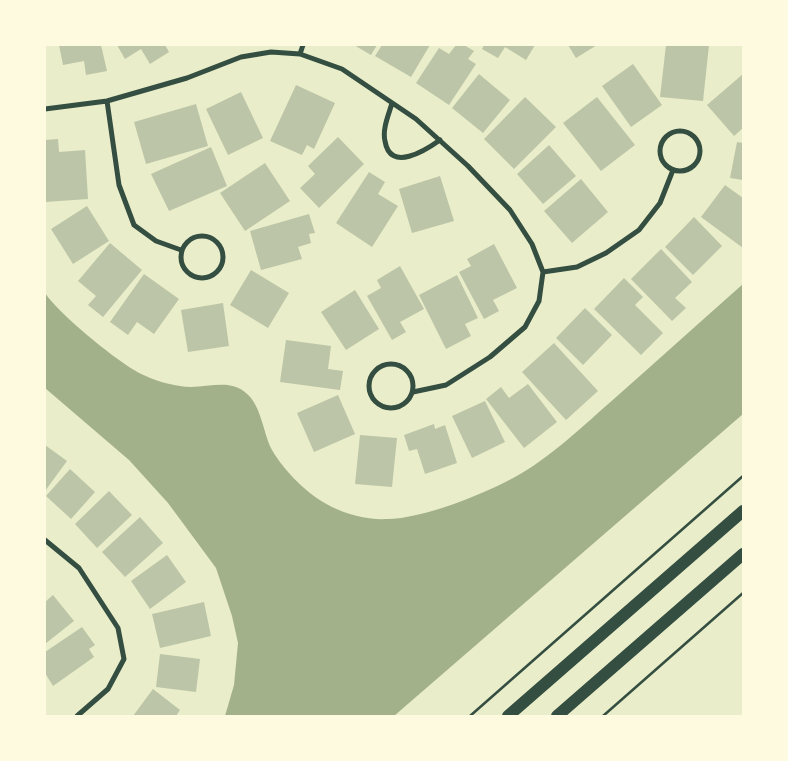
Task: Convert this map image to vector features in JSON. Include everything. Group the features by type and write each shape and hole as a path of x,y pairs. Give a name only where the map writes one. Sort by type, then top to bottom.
{"main road":[{"path":"508,716 743,511"},
{"path":"557,716 743,554"}],"street":[{"path":"300,54 303,45"},
{"path":"45,108 107,101 187,78 241,57 271,52 300,54 342,69 416,119 440,140 510,210 532,244 543,272 540,301 525,326 490,357 446,385 413,392 403,406 386,408 372,398 370,380 380,366 397,364 411,375 414,383 413,392"},
{"path":"107,101 119,185 134,225 156,241 181,250"},
{"path":"392,102 385,128 385,142 388,150 397,156 407,157 420,154 440,140"},
{"path":"686,131 698,141 699,157 689,168 673,170 662,160 661,144 671,132 686,131"},
{"path":"543,272 577,267 606,254 639,230 660,203 673,170"},
{"path":"208,236 216,240 221,247 222,264 212,276 204,279 195,278 182,267 181,250 192,238 208,236"},
{"path":"45,540 79,568 118,628 124,659 108,689 77,716"}],"path":[{"path":"470,716 743,476"},
{"path":"603,716 743,593"}],"shaded area":[{"path":"743,284 743,414 394,716 225,716 234,685 238,643 232,616 216,568 168,503 129,460 45,388 45,293 86,334 124,364 139,373 174,385 194,387 229,385 245,392 251,398 260,414 268,442 277,458 290,475 323,502 352,515 373,519 401,518 435,510 470,498 528,469 554,451"}],"building":[{"path":"59,45 101,45 107,71 86,75 84,61 63,65"},
{"path":"117,45 165,45 169,52 150,64 141,49 125,59"},
{"path":"354,45 377,45 371,55"},
{"path":"382,45 430,45 411,77 375,56"},
{"path":"456,45 464,45 474,51 468,59 476,64 449,105 416,83 439,48 449,54"},
{"path":"484,45 535,45 526,60 505,47 498,58 482,49"},
{"path":"568,45 597,45 576,58"},
{"path":"666,45 709,45 703,101 660,97"},
{"path":"633,64 662,105 631,127 602,86"},
{"path":"479,74 510,100 483,133 452,108"},
{"path":"743,74 743,128 734,136 707,105"},
{"path":"296,85 335,103 314,149 307,145 302,155 270,141"},
{"path":"241,92 263,138 228,155 206,109"},
{"path":"525,97 556,127 514,169 484,139"},
{"path":"597,97 635,145 601,171 563,123"},
{"path":"196,104 208,146 146,164 134,122"},
{"path":"338,137 364,164 319,208 300,188 315,174 308,166"},
{"path":"58,139 59,152 85,150 88,199 45,202 45,140"},
{"path":"737,142 743,143 743,180 730,178"},
{"path":"549,145 576,176 543,204 517,174"},
{"path":"211,147 227,186 169,211 151,174"},
{"path":"265,163 290,201 245,231 220,193"},
{"path":"369,172 385,182 378,194 398,206 372,247 336,223"},
{"path":"440,176 454,221 412,233 399,189"},
{"path":"581,179 608,212 572,243 544,211"},
{"path":"725,185 743,198 743,248 701,217"},
{"path":"87,206 109,241 73,264 51,229"},
{"path":"309,214 315,233 309,234 311,243 298,247 302,259 261,270 250,231"},
{"path":"694,217 722,246 693,275 665,247"},
{"path":"110,243 142,270 103,317 88,305 96,296 78,281"},
{"path":"494,244 517,288 493,300 499,311 484,319 459,272 471,266 467,259"},
{"path":"661,249 692,282 675,298 686,308 672,321 631,279"},
{"path":"400,266 424,309 400,322 406,332 392,340 367,296 381,288 377,280"},
{"path":"251,270 289,293 268,328 230,305"},
{"path":"144,274 179,299 154,334 137,322 128,335 110,322"},
{"path":"457,275 478,318 465,324 471,336 446,349 419,295"},
{"path":"624,278 643,297 635,305 663,333 641,355 594,309"},
{"path":"355,290 379,329 346,350 321,312"},
{"path":"223,303 229,346 188,352 181,310"},
{"path":"585,308 612,335 583,365 556,338"},
{"path":"286,340 331,346 328,369 343,371 340,390 280,382"},
{"path":"554,343 598,391 566,420 522,372"},
{"path":"528,384 557,422 524,448 486,399 501,387 509,398"},
{"path":"338,395 355,434 314,452 297,413"},
{"path":"485,401 505,442 472,458 452,416"},
{"path":"434,424 435,429 445,425 457,463 425,474 417,449 409,451 404,435"},
{"path":"360,435 397,438 392,487 355,484"},
{"path":"45,445 67,461 45,491"},
{"path":"70,469 95,492 71,519 46,496"},
{"path":"109,491 132,515 97,548 75,524"},
{"path":"140,517 163,543 125,577 102,552"},
{"path":"167,555 186,582 150,609 131,581"},
{"path":"53,595 74,621 45,644 45,602"},
{"path":"204,602 211,636 160,648 152,614"},
{"path":"82,627 95,645 89,649 94,657 53,686 45,673 45,652"},
{"path":"160,654 200,659 196,692 156,687"},
{"path":"153,689 180,710 176,716 133,716"}]}
